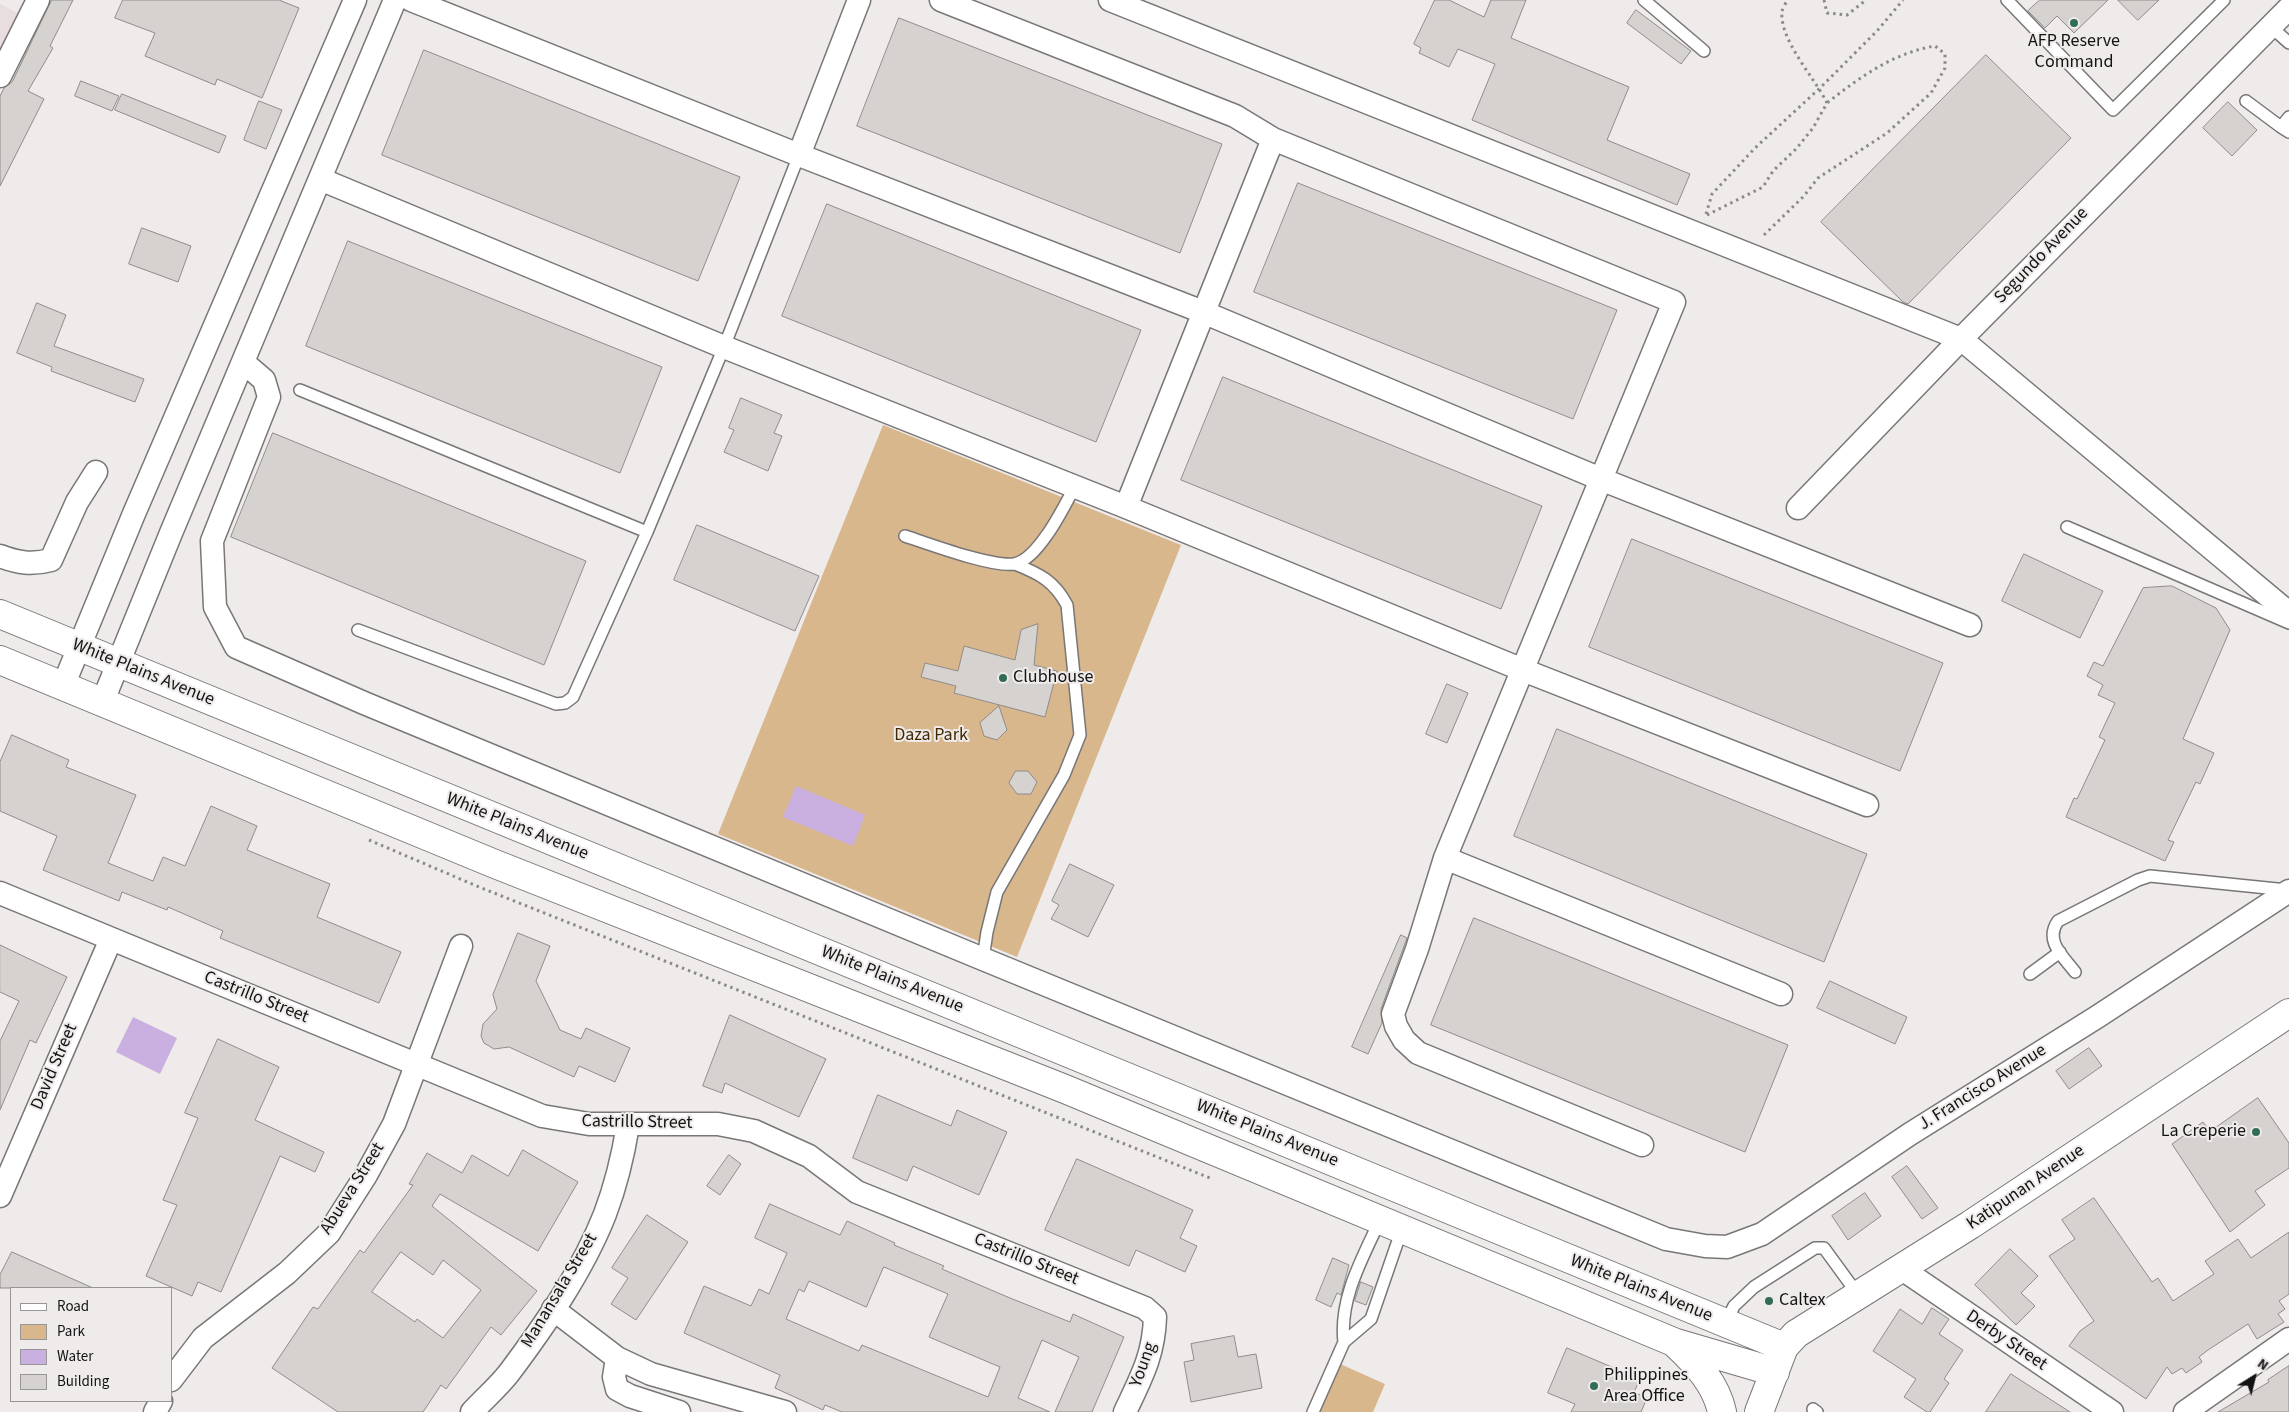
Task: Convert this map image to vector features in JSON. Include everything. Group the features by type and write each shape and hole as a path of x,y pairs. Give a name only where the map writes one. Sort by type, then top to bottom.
{"street":[{"path":"0,76 38,0"},
{"path":"63,686 133,516 355,0"},
{"path":"102,703 395,0"},
{"path":"411,0 799,155 1203,312 1603,480 1970,626"},
{"path":"799,155 859,0"},
{"path":"941,0 1235,116 1273,139 1674,302 1603,480 1445,858 1417,949 1393,1014 1396,1026 1404,1040 1418,1053 1642,1145"},
{"path":"1110,0 1961,339 2289,613"},
{"name":"Segundo Avenue","path":"1798,508 1961,339 2289,8"},
{"path":"1126,507 1273,139"},
{"path":"320,179 724,347 1126,507 1523,670 1867,805"},
{"name":"J. Francisco Avenue","path":"243,362 264,380 269,397 212,541 214,607 236,647 373,707 1666,1239 1705,1246 1727,1247 1762,1234 1910,1134 2097,1017 2289,890"},
{"path":"0,556 13,561 34,564 51,560 77,502 96,472"},
{"name":"White Plains Avenue","path":"0,614 1078,1056 1725,1324 1779,1359"},
{"name":"White Plains Avenue","path":"0,660 513,871 1065,1089 1676,1344 1779,1359"},
{"path":"1445,858 1781,994"},
{"name":"Castrillo Street","path":"0,893 542,1116 589,1124 718,1124 754,1131 809,1156 857,1192 1145,1308 1155,1317"},
{"name":"David Street","path":"0,1196 111,939"},
{"name":"Abueva Street","path":"172,1379 202,1338 287,1273 329,1233 366,1175 394,1124 461,946"},
{"name":"Katipunan Avenue","path":"1779,1359 1796,1334 1902,1269 2289,1013"},
{"path":"1065,1089 1078,1056"},
{"name":"Manansala Street","path":"472,1412 508,1375 553,1309 581,1263 605,1214 620,1167 628,1125"},
{"name":"Derby Street","path":"1902,1269 2112,1412"},
{"path":"553,1309 617,1358 650,1374 785,1412"},
{"name":"Young","path":"1125,1412 1150,1358 1155,1335 1155,1317"},
{"path":"2186,1412 2289,1339"},
{"path":"1676,1344 1699,1366 1711,1385 1722,1412"},
{"path":"617,1358 614,1377 617,1389 630,1396 679,1412"},
{"path":"1759,1412 1779,1359"}],"lane":[{"path":"1644,0 1704,51"},
{"path":"2007,0 2113,110 2224,0"},
{"path":"2270,26 2289,43"},
{"path":"2246,101 2285,130 2289,117"},
{"path":"358,630 556,704 565,703 573,697 647,532 724,347 799,155"},
{"path":"300,390 647,532"},
{"path":"1015,564 1031,553 1052,530 1074,486"},
{"path":"2067,527 2289,623"},
{"path":"905,536 996,564 1015,564 1038,573 1059,590 1067,605 1080,735 1064,775 997,892 987,932 983,959"},
{"path":"2075,972 2051,936 2058,921 2150,876 2289,890"},
{"path":"2030,974 2060,952"},
{"path":"1344,1342 1342,1324 1349,1292 1391,1225"},
{"path":"1313,1412 1344,1342 1371,1319 1391,1225"},
{"path":"1725,1324 1734,1306 1754,1287 1815,1248 1824,1248 1859,1296"}],"path":[{"path":"1787,0 1782,11 1785,31 1793,48 1820,88 1827,103"},
{"path":"1824,0 1827,13 1847,15 1866,0"},
{"path":"1764,235 1804,196 1818,178 1887,133 1931,93 1945,68 1945,54 1936,46 1899,55 1853,82 1827,103 1813,128 1796,149 1773,171 1763,187 1706,215 1712,194 1755,148 1820,88 1877,31 1903,0"},
{"path":"362,837 479,887 1213,1178"}],"shaded area":[{"path":"0,4 18,13 0,52"}],"green space":[{"name":"Daza Park","path":"883,425 1181,545 1017,957 718,834"},
{"path":"1338,1363 1385,1384 1373,1412 1317,1412"}],"water":[{"path":"796,786 865,815 853,846 783,817"},
{"path":"133,1017 177,1038 160,1074 116,1052"}],"building":[{"path":"52,0 73,0 50,46 53,48 28,91 44,99 0,186 0,96 4,88 12,82"},
{"path":"123,0 279,0 299,8 262,98 217,79 215,85 145,56 155,33 115,18"},
{"path":"1435,0 1449,0 1484,17 1491,0 1526,0 1511,38 1629,87 1607,140 1690,174 1677,205 1472,120 1495,64 1458,49 1449,67 1419,53 1421,48 1414,44"},
{"name":"AFP Reserve Command","path":"2040,0 2108,0 2074,33 2057,16 2045,28 2028,11"},
{"name":"AFP Reserve Command","path":"2118,0 2159,0 2138,20"},
{"path":"1636,10 1691,51 1681,64 1627,23"},
{"path":"899,18 1222,144 1180,253 857,126"},
{"path":"424,50 740,177 698,281 382,155"},
{"path":"1986,55 2071,138 1908,304 1903,302 1821,222"},
{"path":"81,81 119,96 112,111 75,96"},
{"path":"122,94 226,136 219,153 115,110"},
{"path":"259,101 282,110 266,149 244,140"},
{"path":"2228,102 2257,130 2232,156 2203,128"},
{"path":"1298,183 1617,310 1573,419 1254,292"},
{"path":"827,204 1141,330 1096,442 782,316"},
{"path":"142,228 191,246 178,282 129,264"},
{"path":"348,241 662,367 620,473 306,346"},
{"path":"37,303 66,315 54,346 144,379 135,402 51,371 52,367 17,353"},
{"path":"1223,377 1542,506 1501,609 1181,480"},
{"path":"741,398 782,415 774,433 782,436 768,471 724,452 734,430 729,428"},
{"path":"273,433 586,561 544,665 231,537"},
{"path":"697,525 819,576 795,631 674,580"},
{"path":"1632,539 1943,663 1900,771 1589,647"},
{"path":"2024,554 2103,591 2080,638 2002,601"},
{"path":"2172,586 2216,608 2230,630 2183,739 2214,753 2200,784 2196,782 2168,840 2174,842 2165,861 2066,817 2074,798 2077,799 2105,740 2099,737 2115,703 2098,695 2103,685 2087,676 2094,662 2103,666 2143,588"},
{"name":"Clubhouse","path":"1038,624 1034,665 1057,671 1045,717 954,693 956,686 921,677 925,663 958,671 964,646 1015,660 1021,630"},
{"path":"1447,684 1468,693 1447,743 1426,734"},
{"path":"999,706 1007,730 997,740 984,736 980,723"},
{"path":"1557,729 1867,854 1824,962 1514,836"},
{"path":"12,735 69,760 66,767 136,795 108,863 153,881 163,857 185,866 211,806 257,826 247,850 330,884 317,917 401,952 379,1003 220,938 223,931 168,907 167,910 122,892 119,901 43,870 57,836 0,811 0,762"},
{"path":"1016,771 1028,771 1037,782 1031,794 1017,794 1009,783"},
{"path":"1070,864 1114,885 1088,937 1051,919 1059,905 1052,901"},
{"path":"1474,918 1788,1045 1745,1152 1431,1025"},
{"path":"518,933 550,946 536,981 560,1030 581,1039 586,1028 630,1048 615,1082 579,1066 574,1077 509,1047 494,1049 484,1043 481,1036 483,1024 497,1009 493,995"},
{"path":"1401,935 1407,938 1381,1009 1382,1023 1368,1054 1352,1047"},
{"path":"0,945 67,977 36,1043 30,1040 0,1110 0,1041 19,1001 0,992"},
{"path":"1830,981 1907,1017 1895,1044 1817,1008"},
{"path":"730,1015 826,1059 799,1117 725,1083 722,1093 703,1086"},
{"path":"218,1039 279,1067 255,1120 324,1152 315,1172 280,1156 221,1292 198,1282 192,1296 146,1276 177,1205 163,1200 198,1118 185,1113"},
{"path":"2089,1048 2102,1066 2069,1089 2056,1071"},
{"path":"878,1095 951,1126 957,1110 1007,1132 979,1195 913,1166 907,1181 853,1158"},
{"path":"2258,1098 2289,1143 2289,1168 2255,1191 2265,1205 2230,1232 2172,1144 2203,1122 2210,1131"},
{"path":"523,1150 578,1182 538,1251 440,1194 432,1206 537,1291 501,1335 491,1327 446,1389 441,1385 423,1412 338,1412 272,1368 313,1307 318,1309 360,1250 364,1253 413,1185 409,1184 427,1153 462,1173 472,1155 508,1176","holes":["401,1252 433,1275 443,1260 481,1290 443,1338 417,1319 415,1322 372,1292"]},
{"path":"729,1155 741,1164 720,1195 707,1186"},
{"path":"1077,1159 1193,1210 1180,1238 1197,1246 1185,1272 1136,1250 1129,1266 1045,1230"},
{"path":"1907,1166 1938,1208 1922,1219 1892,1177"},
{"path":"1865,1193 1881,1216 1848,1240 1832,1216"},
{"path":"2094,1198 2152,1282 2158,1278 2173,1301 2214,1274 2205,1261 2238,1239 2251,1258 2289,1232 2289,1294 2279,1301 2285,1309 2278,1314 2284,1322 2257,1339 2248,1324 2199,1357 2202,1362 2186,1373 2182,1368 2172,1374 2167,1367 2146,1399 2069,1346 2080,1331 2094,1321 2049,1256 2075,1239 2062,1220"},
{"path":"770,1204 840,1235 847,1221 895,1243 894,1245 944,1266 942,1269 1010,1298 1070,1322 1073,1314 1124,1337 1092,1412 1055,1412 1079,1357 1042,1340 1018,1398 1050,1412 842,1412 825,1405 823,1410 775,1388 780,1375 684,1333 704,1286 751,1306 759,1289 769,1294 787,1253 755,1238","holes":["884,1267 948,1294 929,1337 1000,1367 988,1397 862,1345 859,1351 786,1319 799,1289 804,1292 809,1281 866,1307"]},
{"path":"647,1215 688,1242 636,1320 611,1304 628,1278 612,1268"},
{"path":"2010,1249 2038,1276 2021,1293 2035,1306 2016,1325 1975,1285"},
{"path":"12,1252 91,1287 0,1288 0,1275"},
{"path":"1333,1258 1349,1265 1341,1295 1337,1293 1331,1307 1316,1300"},
{"path":"1361,1282 1373,1287 1366,1305 1355,1301"},
{"path":"1932,1308 1949,1319 1939,1334 1963,1350 1944,1379 1949,1383 1930,1412 1927,1412 1904,1397 1916,1379 1873,1351 1900,1309 1922,1324"},
{"path":"1234,1336 1238,1357 1256,1354 1262,1388 1191,1402 1184,1362 1194,1360 1191,1344"},
{"name":"Philippines Area Office","path":"1567,1348 1640,1379 1634,1392 1647,1398 1641,1412 1571,1412 1575,1404 1548,1393"},
{"path":"2289,1366 2289,1412 2218,1412 2269,1382 2268,1380"},
{"path":"2011,1374 2070,1412 1986,1412"}],"place":[{"name":"AFP Reserve Command","path":"2074,23"},
{"name":"Clubhouse","path":"1003,678"},
{"name":"La Creperie","path":"2256,1132"},
{"name":"Caltex","path":"1769,1301"},
{"name":"Philippines Area Office","path":"1594,1386"}]}
